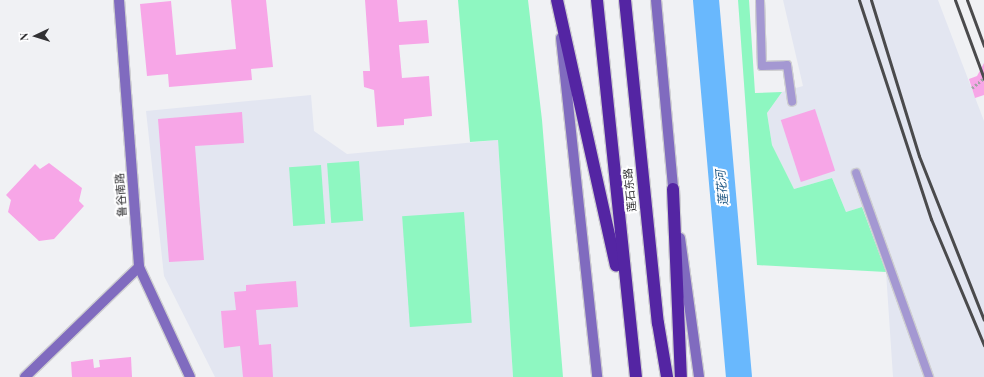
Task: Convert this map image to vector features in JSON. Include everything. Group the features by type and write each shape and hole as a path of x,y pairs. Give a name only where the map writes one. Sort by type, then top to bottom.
{"highway":[{"path":"557,0 629,328"},
{"name":"莲石东路","path":"597,0 629,328 636,377"},
{"name":"莲石东路","path":"625,0 657,315 667,377"},
{"path":"673,188 681,377"}],"street":[{"name":"鲁谷南路","path":"119,0 139,267 190,377"},
{"path":"557,0 597,377"},
{"path":"656,0 673,188 698,377"},
{"path":"25,377 139,267"}],"lane":[{"path":"760,0 762,66 787,65 792,102"},
{"path":"856,173 929,377"}],"path":[{"path":"972,88 984,78"}],"shaded area":[{"path":"783,0 938,0 984,121 984,377 893,377 886,272 862,207 846,212 832,178 794,189 772,145 767,113 782,92 803,86"},
{"path":"311,95 314,131 347,154 498,140 513,377 215,377 164,276 146,111"}],"green space":[{"path":"458,0 528,0 542,120 563,377 513,377 498,140 470,142"},
{"path":"738,0 749,0 755,93 782,92 767,113 772,145 794,189 832,178 846,212 862,207 886,272 757,265"},
{"path":"359,161 363,221 331,223 327,163"},
{"path":"321,165 325,224 293,226 289,167"},
{"path":"464,212 472,323 410,327 402,216"}],"building":[{"path":"231,0 266,0 273,67 251,69 252,80 169,87 168,74 147,76 140,4 171,1 176,55 236,49"},
{"path":"365,0 397,0 399,22 427,20 429,43 399,45 402,78 429,76 432,116 404,119 404,125 377,127 374,90 364,87 363,71 370,71"},
{"path":"984,63 984,95 975,98 969,79 977,76"},
{"path":"815,109 835,171 801,182 781,120"},
{"path":"242,112 244,143 195,146 204,260 169,262 158,119"},
{"path":"49,163 82,188 79,201 84,206 54,239 39,241 8,212 11,200 6,195 35,164 40,169"},
{"path":"296,281 298,307 256,310 259,345 271,344 273,377 243,377 240,346 224,348 221,311 236,310 234,292 246,291 246,285"},
{"path":"131,357 132,377 72,377 71,362 93,359 94,368 100,367 99,360"}],"waterway":[{"name":"莲花河","path":"706,0 739,377"}],"railway":[{"path":"859,0 931,219 984,345"},
{"path":"871,0 919,156 984,320"},
{"path":"955,0 984,79"},
{"path":"967,0 984,46"}]}
